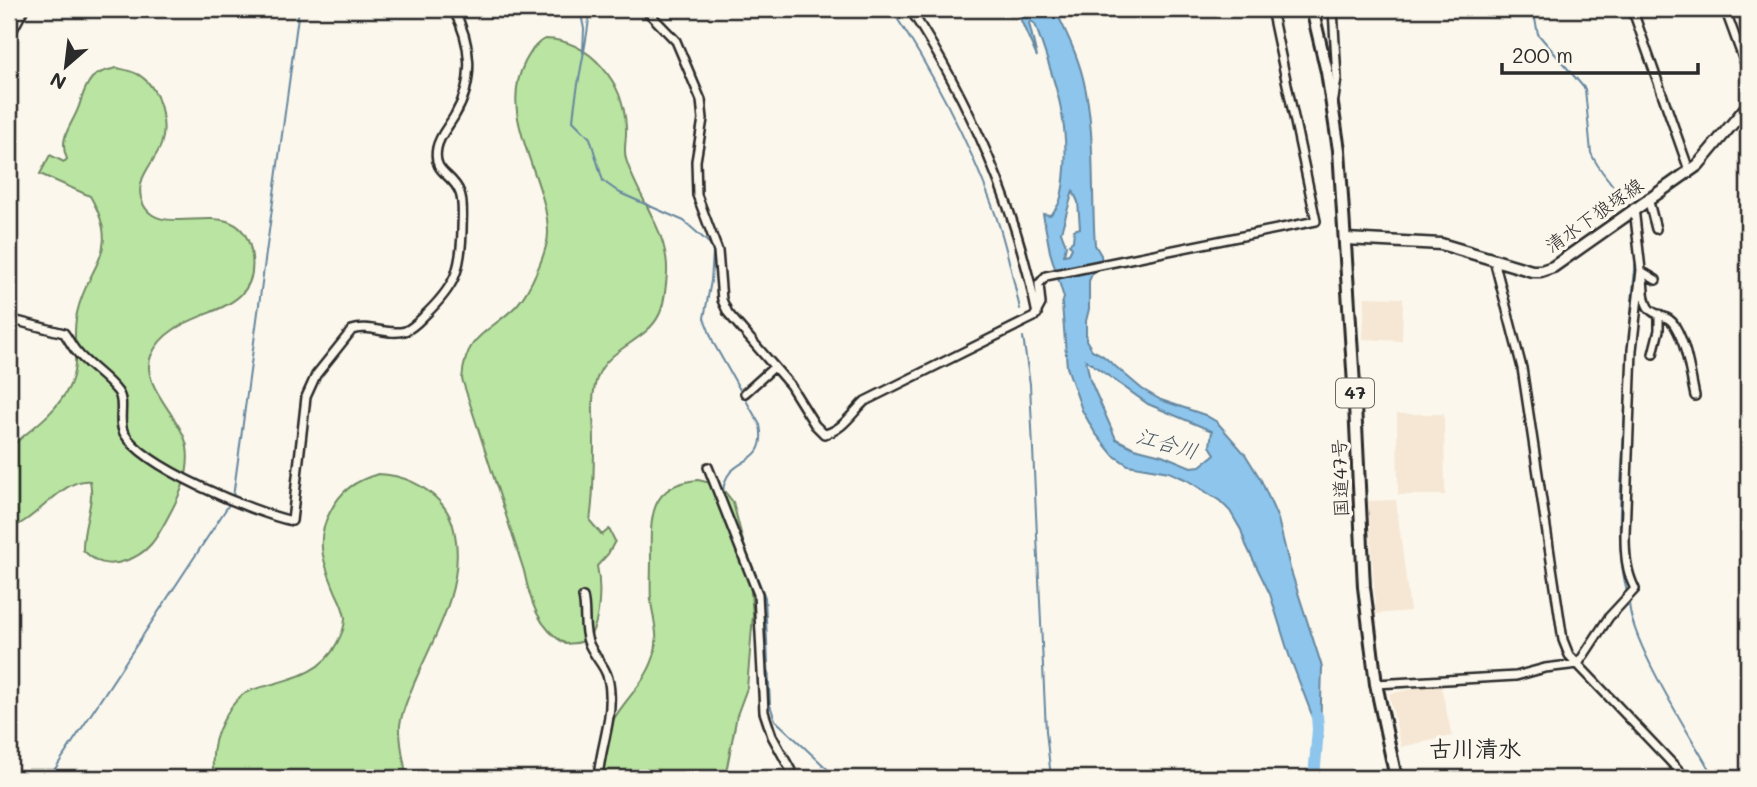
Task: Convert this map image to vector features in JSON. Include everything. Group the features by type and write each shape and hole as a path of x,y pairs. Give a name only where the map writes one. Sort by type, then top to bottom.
{"highway":[{"name":"国道47号","path":"1312,9 1327,72 1339,150 1364,587 1376,684 1396,778"}],"main road":[{"name":"清水下狼塚線","path":"1346,239 1441,244 1532,271 1553,267 1630,210 1698,165 1748,105"}],"street":[{"path":"9,37 24,9"},
{"path":"9,319 64,333 76,351 108,379 121,396 123,432 146,456 228,498 292,521 302,421 306,397 316,375 352,330 367,327 399,332 415,325 451,287 460,264 460,194 457,186 437,166 436,161 437,146 462,101 469,77 467,43 453,9"},
{"path":"645,9 676,41 701,100 703,119 695,160 695,177 703,214 718,251 722,300 728,313 790,385 815,425 824,434 829,434 846,423 865,401 1037,314 1041,304 1039,284 1046,276 1315,222 1317,218 1271,9"},
{"path":"910,9 934,47 984,146 1013,222 1037,314"},
{"path":"1332,106 1337,78 1333,9"},
{"path":"1628,9 1635,18 1689,170"},
{"path":"1725,9 1748,72"},
{"path":"1648,198 1656,229"},
{"path":"1630,210 1647,306 1651,311 1669,318 1676,326 1695,396"},
{"path":"1494,260 1522,368 1563,640 1569,655 1686,778"},
{"path":"1641,270 1656,280"},
{"path":"1376,684 1516,676 1545,668 1578,664 1609,617 1635,590 1625,559 1625,534 1632,350 1641,270"},
{"path":"1653,354 1659,330 1659,314"},
{"path":"745,393 774,367"},
{"path":"708,467 758,594 764,712 772,736 794,778"},
{"path":"583,597 584,624 589,644 608,672 611,695 598,778"}],"shaded area":[{"path":"1365,297 1403,298 1402,341 1363,339"},
{"path":"1397,414 1444,414 1445,495 1398,495"},
{"path":"1396,500 1410,611 1376,614 1368,501"},
{"path":"1440,683 1452,736 1401,747 1389,694"}],"green space":[{"path":"545,39 562,41 577,47 602,67 612,80 624,111 626,159 658,229 667,273 663,305 653,324 609,359 597,378 593,402 594,471 590,521 602,535 609,529 615,541 597,566 599,604 592,632 583,641 566,644 556,638 542,622 529,593 462,379 468,352 481,335 507,315 522,299 545,250 548,233 546,212 526,148 516,104 518,83 525,62 535,46"},
{"path":"117,68 142,77 154,90 161,108 164,127 161,145 143,177 140,190 149,213 163,219 217,219 233,224 246,235 252,257 251,278 243,293 229,303 177,327 162,339 151,356 151,379 184,436 188,457 186,475 172,509 151,544 133,558 107,564 97,561 83,550 91,498 90,481 70,486 30,517 9,529 9,448 50,413 69,387 73,378 77,313 103,245 99,215 90,196 40,174 50,155 64,162 67,159 64,151 65,137 90,81 100,73"},
{"path":"378,474 404,479 434,496 449,516 456,541 457,559 451,595 401,719 400,738 407,778 214,778 213,756 217,735 236,701 251,690 287,680 316,667 337,643 345,618 325,562 322,533 334,504 344,492 356,483"},
{"path":"698,480 715,484 733,502 748,561 753,615 747,688 737,715 725,778 597,778 609,729 645,676 655,652 656,630 651,602 651,530 656,506 661,496 670,488"}],"water":[{"path":"1016,9 1055,9 1083,78 1090,118 1095,245 1101,255 1102,266 1092,274 1089,281 1086,340 1092,350 1102,355 1142,389 1161,400 1205,415 1217,422 1245,454 1261,480 1278,519 1290,568 1322,667 1320,736 1289,655 1270,594 1230,511 1220,501 1187,480 1169,472 1128,465 1113,455 1095,433 1082,410 1067,367 1062,304 1064,298 1050,252 1043,214 1050,215 1054,211 1062,195 1066,159 1063,120 1049,63 1035,24 1031,21 1029,23 1037,57","holes":["1073,191 1078,202 1080,228 1074,230 1073,241 1069,244 1072,248 1069,254 1064,255 1066,245 1061,232","1086,360 1148,404 1212,431 1210,446 1215,454 1200,466 1191,467 1162,455 1134,448 1116,439 1090,380"]}],"waterway":[{"path":"233,497 299,9"},
{"path":"580,9 584,29 583,53"},
{"path":"590,9 573,121 590,138 603,181 620,193 684,221 710,244 713,253 711,281 704,318 714,344 760,425 761,439 758,449 731,472 723,493 765,597 770,705 775,720 837,778"},
{"path":"891,9 934,79 972,155 1001,231 1020,309"},
{"path":"1533,9 1538,34 1585,89 1591,153 1628,209"},
{"path":"1631,218 1633,233"},
{"path":"1627,592 1621,556 1620,502 1636,260"},
{"path":"1023,337 1030,384 1046,731 1051,778"},
{"path":"49,778 230,503"},
{"path":"1629,601 1639,640 1650,664 1714,778"},
{"name":"江合川","path":"1314,778 1317,716"}],"district":[{"name":"古川清水","path":"1475,749"}]}
